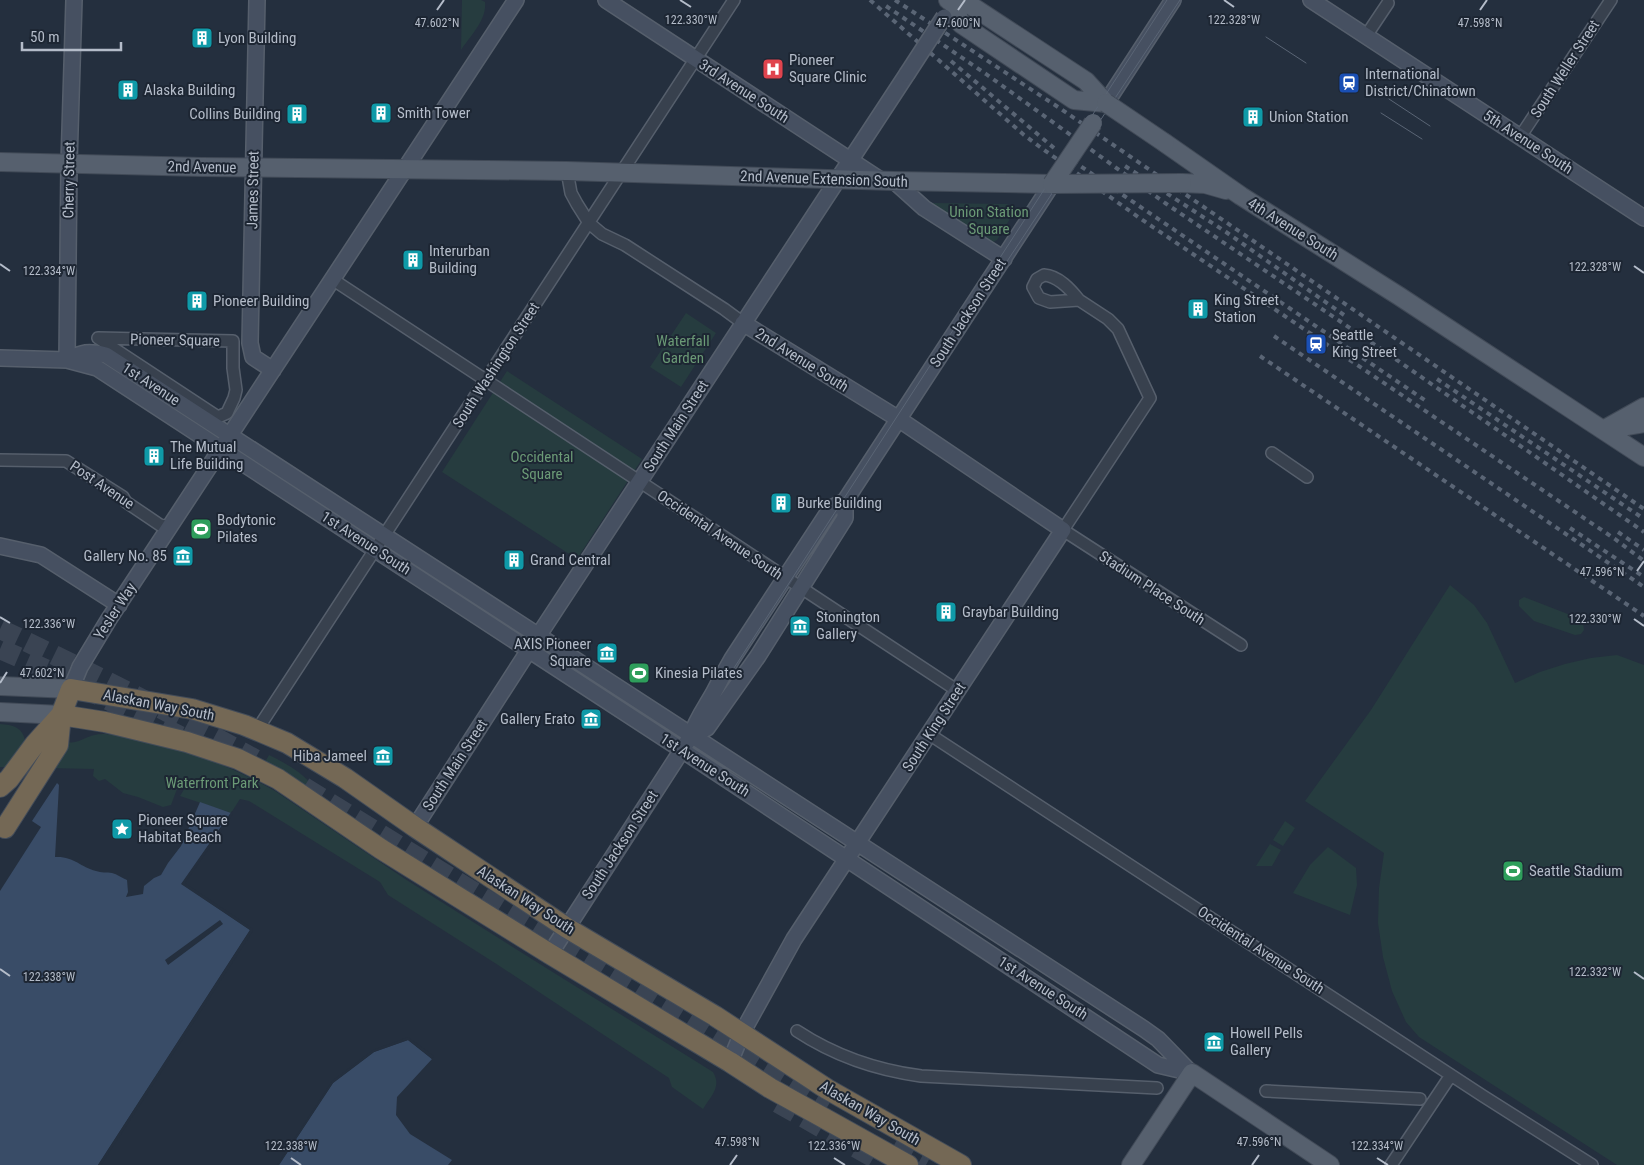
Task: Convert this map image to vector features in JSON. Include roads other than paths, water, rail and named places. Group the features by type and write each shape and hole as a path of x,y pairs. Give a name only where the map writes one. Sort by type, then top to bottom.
{"highway":[{"name":"Alaskan Way South","path":"71,689 192,709 244,725 287,743 345,778 567,928 742,1033 827,1089 961,1165"},
{"path":"5,828 58,745 61,715 71,689"},
{"name":"Alaskan Way South","path":"61,715 105,722 170,737 238,759 278,779 381,849 550,954 804,1108 908,1165"},
{"path":"0,787 9,779 35,744 61,715"}],"main road":[{"name":"Cherry Street","path":"67,360 69,164 74,0"},
{"name":"James Street","path":"257,0 250,343 253,357 273,370"},
{"name":"Yesler Way","path":"71,689 80,667 119,605 516,0"},
{"name":"3rd Avenue South","path":"606,0 850,160 888,181 924,208 1004,259"},
{"name":"South Jackson Street","path":"550,954 691,736 696,720 714,693 718,681 785,578 831,508 845,501 1173,0"},
{"name":"5th Avenue South","path":"1311,0 1644,218"},
{"name":"4th Avenue South","path":"950,5 967,3 1086,81 1106,103 1241,196 1399,296 1644,457"},
{"name":"South Main Street","path":"415,827 907,74 950,5"},
{"name":"2nd Avenue","path":"0,162 404,170"},
{"name":"2nd Avenue Extension South","path":"404,170 566,171 1052,184 1198,184 1217,187 1241,196"},
{"name":"2nd Avenue South","path":"743,323 899,419 1064,530"},
{"name":"1st Avenue","path":"0,358 67,360 97,368 225,442"},
{"path":"1603,430 1644,407"},
{"path":"1603,430 1644,423"},
{"name":"1st Avenue South","path":"225,442 384,536 1144,1029 1158,1039 1192,1073 1330,1165"},
{"name":"1st Avenue South","path":"225,442 376,550 1128,1043 1158,1065 1192,1073"},
{"name":"South Jackson Street","path":"691,736 707,728 758,656 845,518 845,501"},
{"name":"South King Street","path":"730,1062 742,1033 794,939 1064,530"},
{"path":"0,546 21,549 41,555 119,605"},
{"path":"0,686 71,689"},
{"path":"0,712 61,715"},
{"path":"1131,1165 1192,1073"}],"street":[{"name":"South Washington Street","path":"257,730 623,173 734,0"},
{"name":"South Weller Street","path":"1520,138 1610,0"},
{"path":"1366,36 1388,3"},
{"name":"2nd Avenue South","path":"566,171 571,193 589,223 602,234 624,245 743,323"},
{"name":"Occidental Avenue South","path":"332,280 958,692"},
{"name":"South King Street","path":"1064,530 1150,398 1118,329 1108,319 1079,300"},
{"name":"Pioneer Square","path":"98,338 234,341 233,368 236,390 231,406 227,413 218,417 98,338"},
{"path":"1272,453 1307,477"},
{"name":"Post Avenue","path":"0,460 66,461 123,497 126,502 160,525 170,527"},
{"name":"Stadium Place South","path":"1064,530 1241,645"},
{"name":"Occidental Avenue South","path":"930,734 1592,1165"},
{"path":"797,1031 844,1057 902,1073 921,1076 1157,1088"},
{"path":"1391,1165 1451,1074"},
{"path":"1266,1091 1420,1099"}],"water":[{"path":"57,783 59,785 55,857 67,858 90,869 114,874 127,880 128,892 126,897 143,894 144,886 161,875 181,846 200,802 231,813 182,884 250,930 98,1165 0,1165 0,891 41,827 32,821"},
{"path":"408,1040 432,1059 397,1097 396,1115 410,1134 452,1160 448,1165 279,1165 333,1083 374,1052"}],"tunnel":[{"path":"0,629 129,692 255,759"},
{"path":"0,649 48,670 182,737"},
{"path":"304,787 826,1109"},
{"path":"778,1103 874,1158"},
{"path":"893,1147 926,1165"}],"tram line":[{"path":"734,668 1167,0"},
{"path":"992,284 1180,0"},
{"path":"1266,37 1306,63"},
{"path":"1389,99 1430,126"},
{"path":"1381,113 1422,139"}],"railway":[{"path":"870,0 1040,147 1141,219 1615,539 1644,561"},
{"path":"895,0 1061,109 1644,509"},
{"path":"886,6 986,74 1165,203 1384,351 1644,532"},
{"path":"951,61 1054,148"},
{"path":"1073,161 1426,401"},
{"path":"1125,166 1226,232 1344,315"},
{"path":"1274,336 1644,587"},
{"path":"1260,356 1644,616"},
{"path":"1437,379 1644,519"},
{"path":"1570,528 1644,577"},
{"path":"1618,532 1644,550"}],"place":[{"name":"Lyon Building","path":"202,38"},
{"name":"Pioneer Square Clinic","path":"773,69"},
{"name":"International District/Chinatown","path":"1349,83"},
{"name":"Alaska Building","path":"128,90"},
{"name":"Smith Tower","path":"381,113"},
{"name":"Collins Building","path":"297,114"},
{"name":"Union Station","path":"1253,117"},
{"name":"Interurban Building","path":"413,260"},
{"name":"Pioneer Building","path":"197,301"},
{"name":"King Street Station","path":"1198,309"},
{"name":"Seattle King Street","path":"1316,344"},
{"name":"The Mutual Life Building","path":"154,456"},
{"name":"Burke Building","path":"781,503"},
{"name":"Bodytonic Pilates","path":"201,529"},
{"name":"Gallery No. 85","path":"183,556"},
{"name":"Grand Central","path":"514,560"},
{"name":"Graybar Building","path":"946,612"},
{"name":"Stonington Gallery","path":"800,626"},
{"name":"AXIS Pioneer Square","path":"607,653"},
{"name":"Kinesia Pilates","path":"639,673"},
{"name":"Gallery Erato","path":"591,719"},
{"name":"Hiba Jameel","path":"383,756"},
{"name":"Pioneer Square Habitat Beach","path":"122,829"},
{"name":"Seattle Stadium","path":"1513,871"},
{"name":"Howell Pells Gallery","path":"1214,1042"}],"park label":[{"name":"Union Station Square","path":"989,220"},
{"name":"Waterfall Garden","path":"683,350"},
{"name":"Occidental Square","path":"542,466"},
{"name":"Waterfront Park","path":"212,783"}]}
